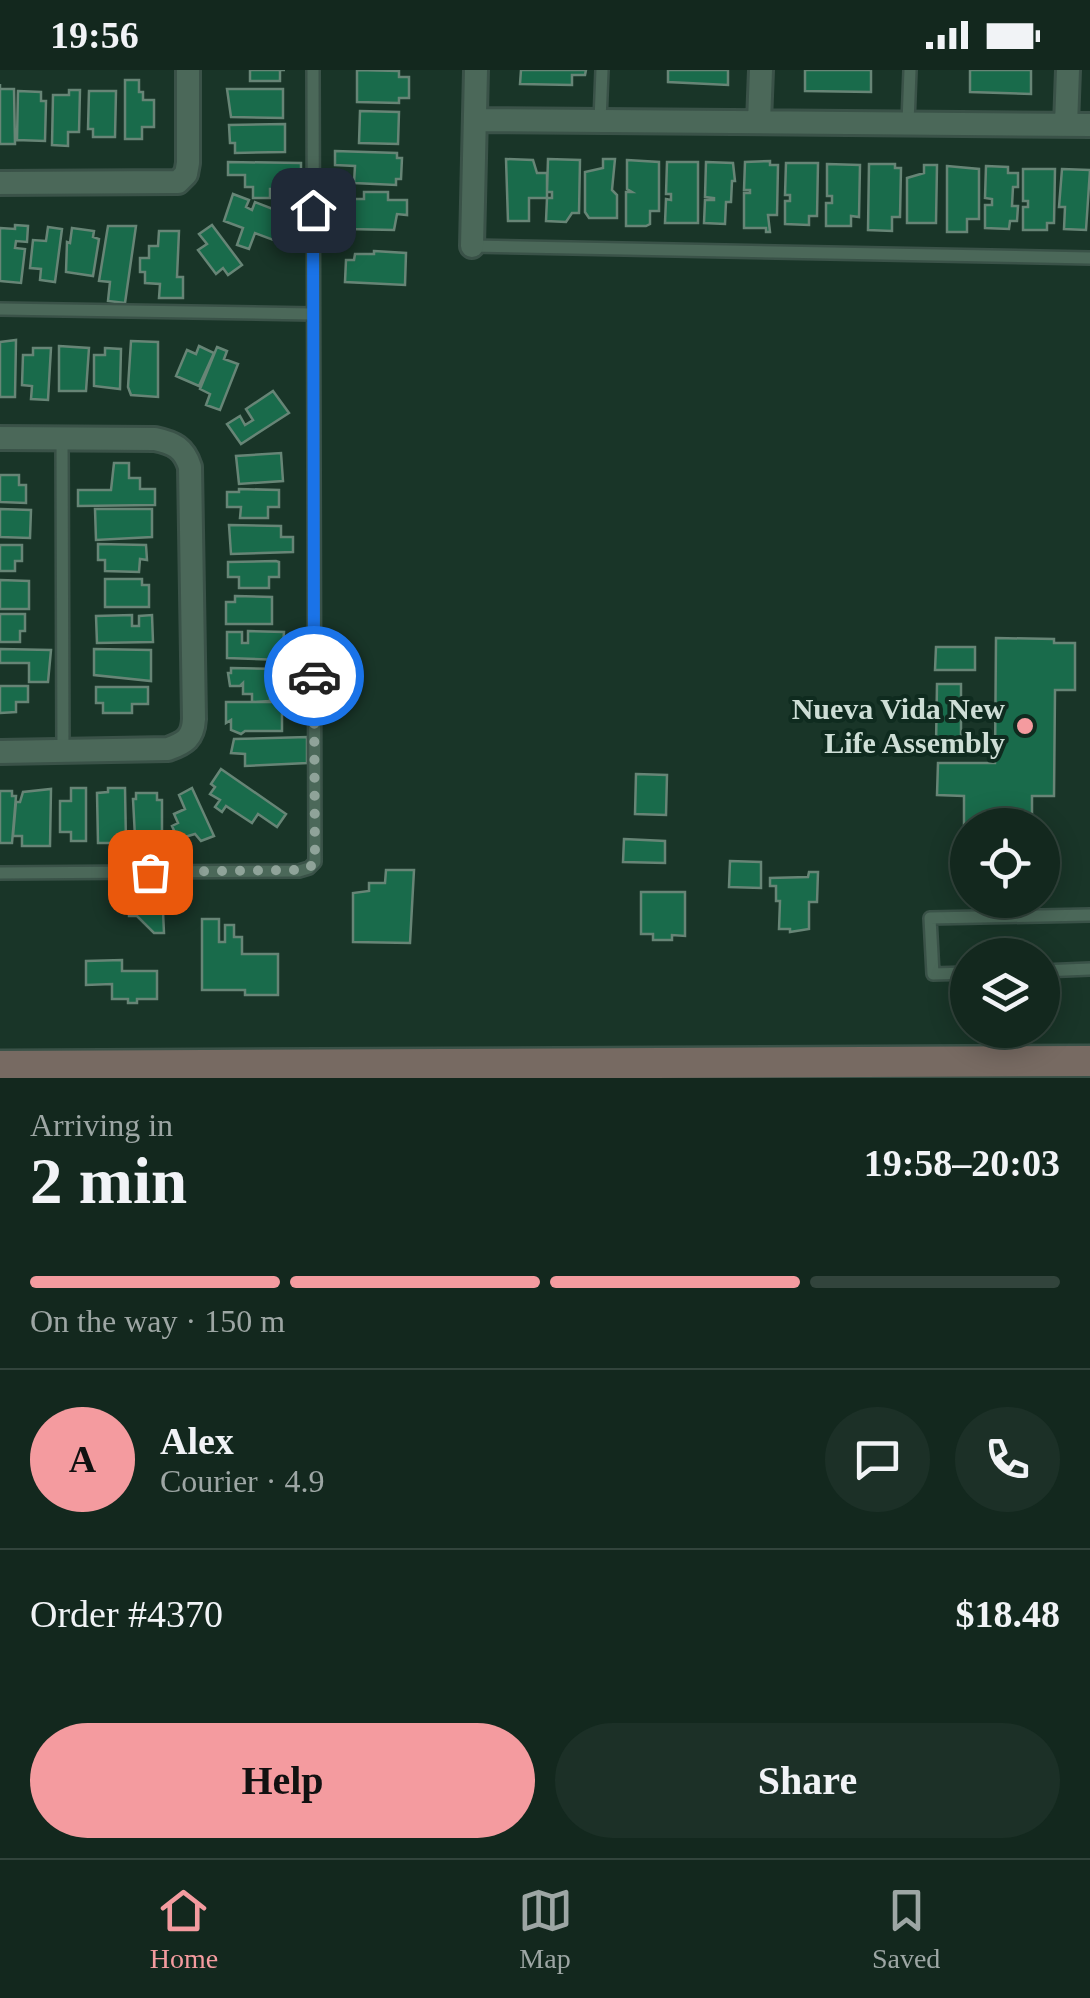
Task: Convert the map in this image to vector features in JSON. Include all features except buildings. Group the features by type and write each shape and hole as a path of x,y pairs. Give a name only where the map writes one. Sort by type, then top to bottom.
{"main road":[{"path":"0,1066 1090,1061"}],"street":[{"path":"0,184 178,182 186,174 188,163 188,70"},
{"path":"472,246 476,70"},
{"path":"759,122 761,70"},
{"path":"474,120 1078,125 1068,70"},
{"path":"0,438 156,439 171,442 186,454 190,467 193,732 184,744 168,749 0,752"}],"lane":[{"path":"0,873 299,870 315,862 314,70"},
{"path":"600,120 602,70"},
{"path":"908,124 910,70"},
{"path":"472,246 1090,258"},
{"path":"0,309 313,314"},
{"path":"62,437 63,752"},
{"path":"950,974 932,974 930,918 1090,915"},
{"path":"1060,971 1090,970"},
{"path":"1012,1048 1012,1062"}],"way so far":[{"path":"150,872 299,870 315,862 314,676"}],"place":[{"name":"Nueva Vida New Life Assembly","path":"1025,726"}],"route":[{"path":"313,210 314,676"}]}
